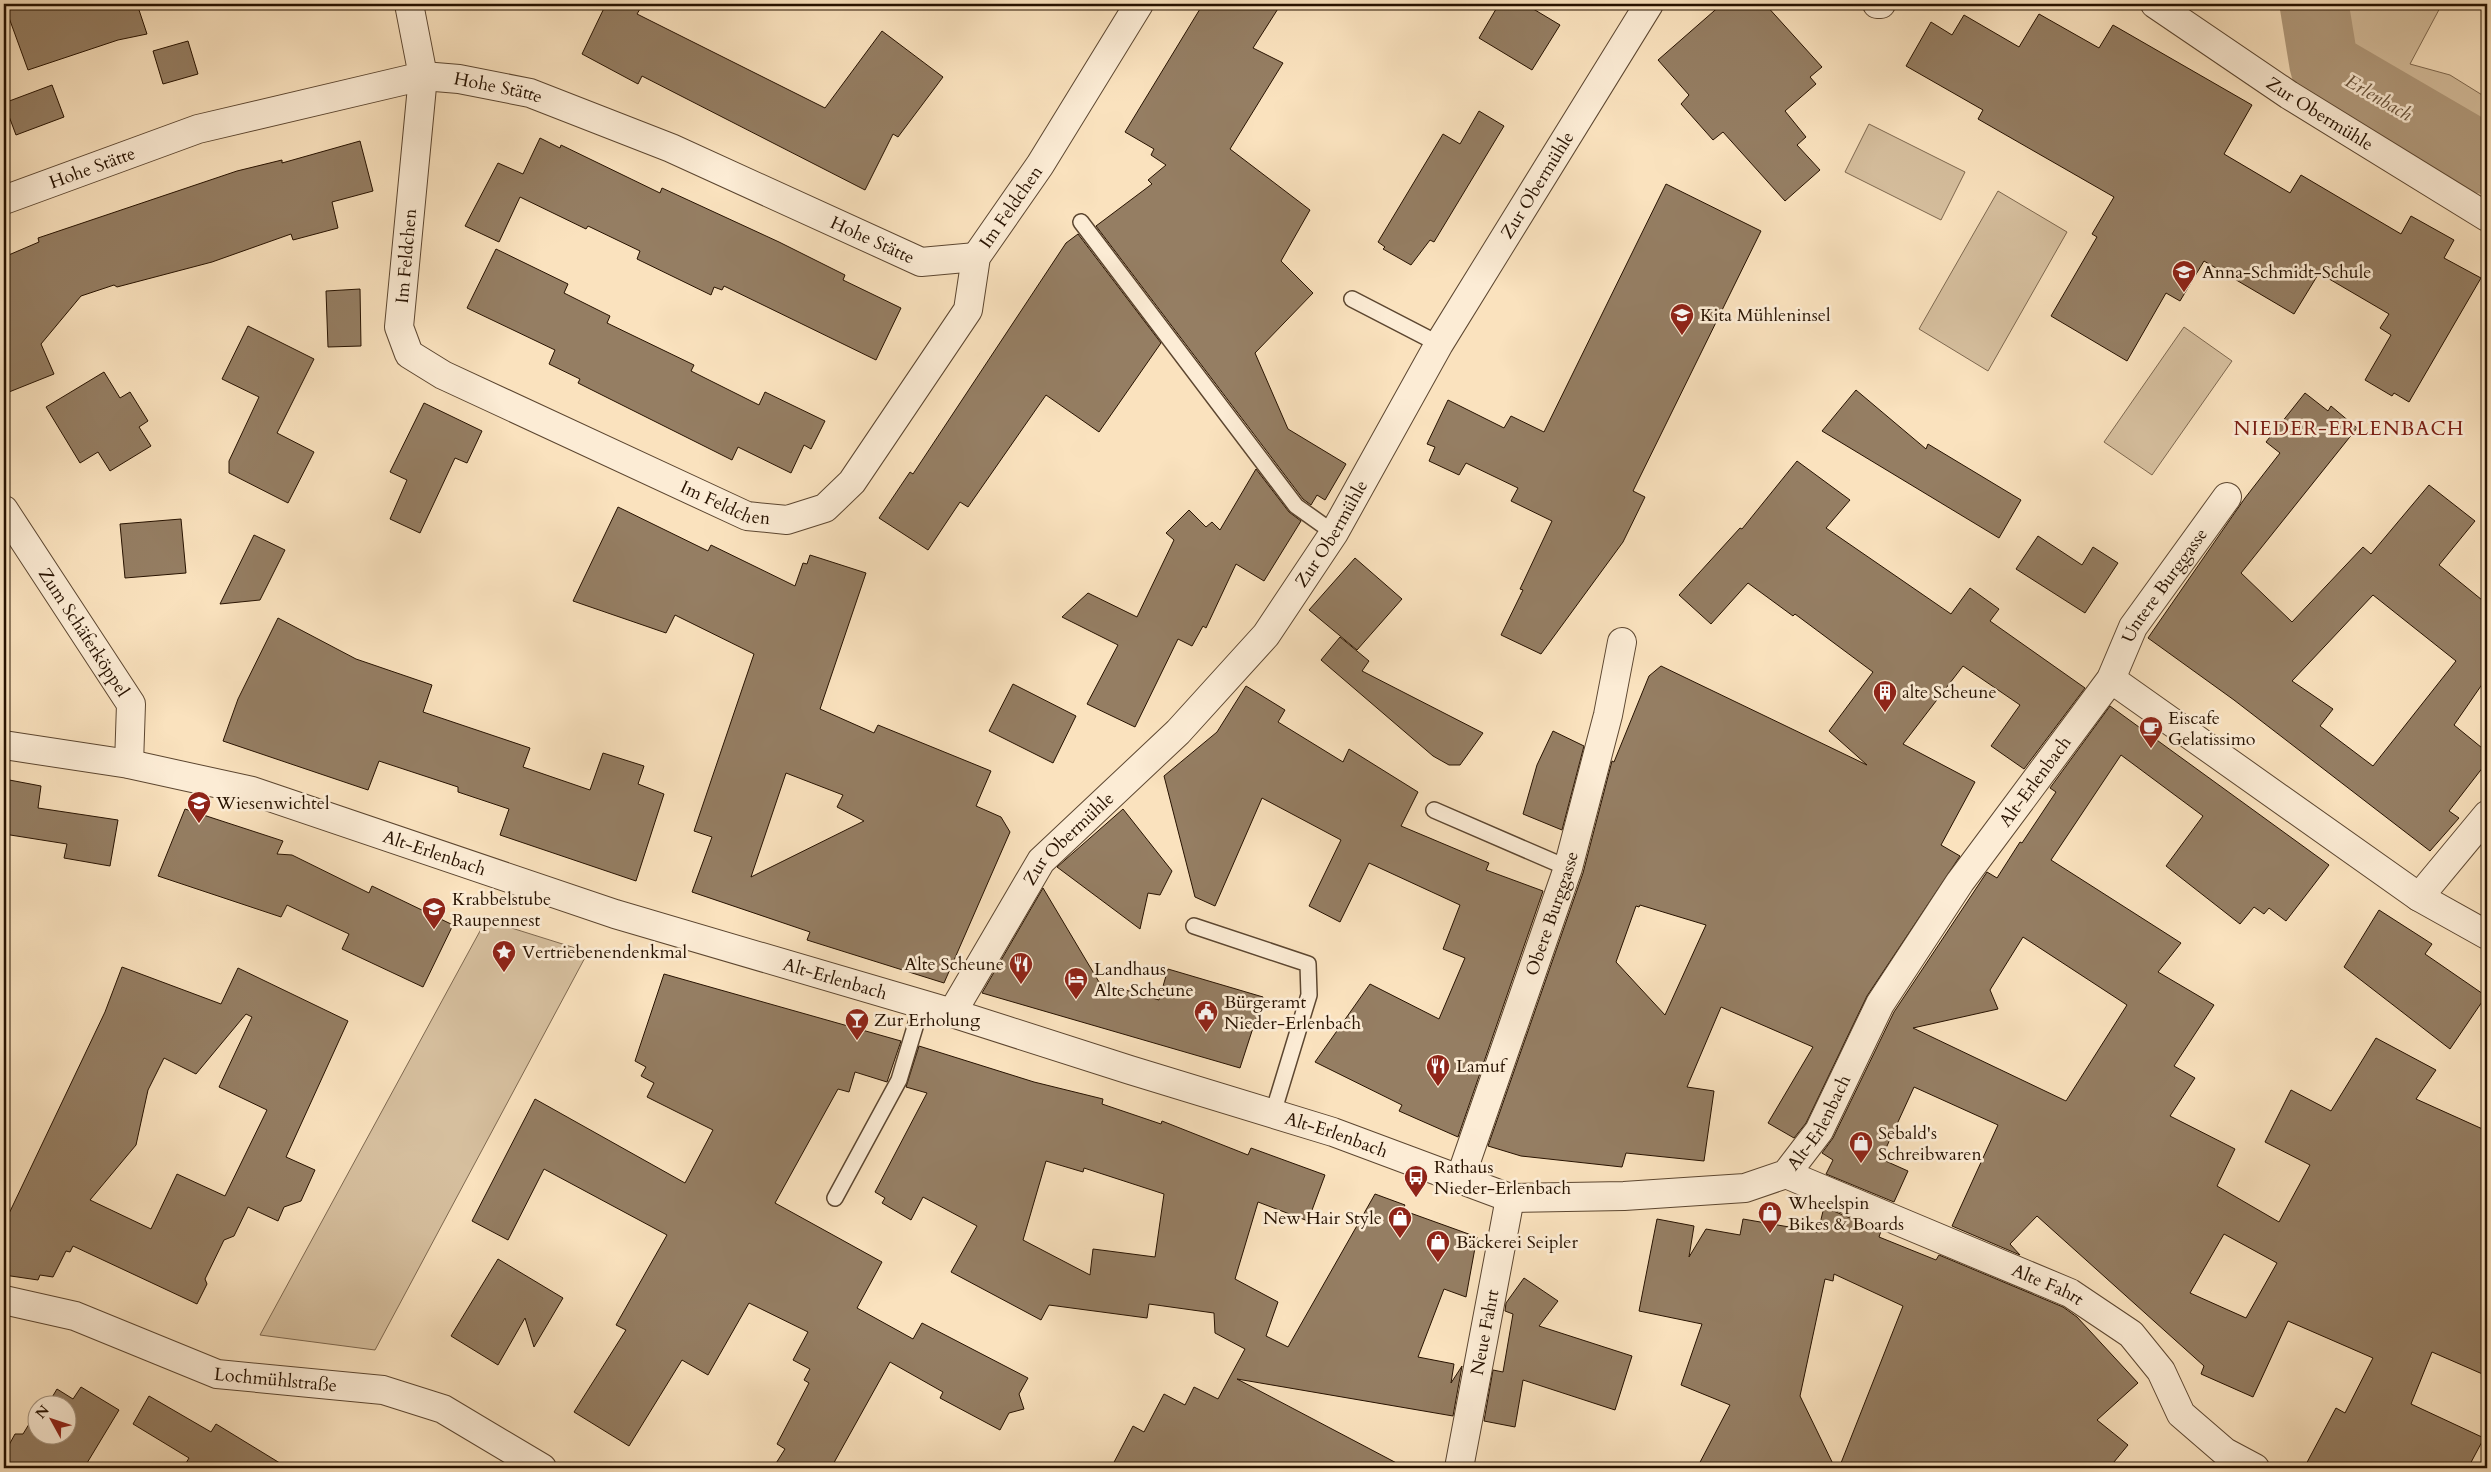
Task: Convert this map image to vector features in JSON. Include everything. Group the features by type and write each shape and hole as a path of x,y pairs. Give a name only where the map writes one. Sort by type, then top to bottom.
{"street":[{"name":"Im Feldchen","path":"409,4 423,76 399,327 409,354 443,376 747,516 787,520 825,508 852,482 968,310 976,257 1040,165 1139,4"},
{"name":"Zur Obermühle","path":"952,1013 1041,861 1178,732 1266,635 1334,533 1439,344 1649,4"},
{"name":"Zur Obermühle","path":"2155,4 2289,95 2487,217"},
{"name":"Hohe Stätte","path":"4,200 198,130 423,76 459,79 530,93 671,148 920,262 976,257"},
{"name":"Untere Burggasse","path":"2111,679 2133,627 2227,497"},
{"name":"Zum Schäferköppel","path":"4,510 131,704 129,764"},
{"name":"Obere Burggasse","path":"1460,1179 1568,868 1608,715 1622,642"},
{"path":"2111,679 2418,897 2487,935"},
{"name":"Alt-Erlenbach","path":"4,745 129,764 252,791 615,914 952,1013 1333,1132 1510,1198 1624,1196 1745,1188 1786,1174 1819,1131 1880,1004 1960,882 2111,679"},
{"path":"2418,897 2487,815"},
{"name":"Alte Fahrt","path":"1786,1174 2070,1292 2131,1334 2161,1370 2180,1414 2225,1452 2255,1468"},
{"name":"Neue Fahrt","path":"1459,1468 1510,1198"},
{"name":"Lochmühlstraße","path":"4,1300 75,1316 217,1374 383,1390 442,1409 542,1468"}],"lane":[{"path":"1081,222 1296,506 1334,533"},
{"path":"1352,299 1439,344"},
{"path":"1434,810 1568,868"},
{"path":"1194,926 1308,964 1309,995 1273,1113"},
{"path":"835,1198 899,1080 922,1004"}],"shaded area":[{"path":"2288,4 2442,4 2410,64 2450,75 2487,98 2487,185 2308,76"},
{"path":"1869,124 1965,172 1941,220 1845,172"},
{"path":"1998,191 2067,232 1988,371 1919,329"},
{"path":"2184,327 2232,361 2152,475 2104,442"},
{"path":"486,920 588,952 375,1350 260,1335"}],"building":[{"path":"4,4 137,4 147,34 118,40 28,70"},
{"path":"606,4 643,4 637,14 825,108 882,31 943,77 898,137 893,134 865,190 642,76 638,84 582,54"},
{"path":"1203,4 1281,4 1253,48 1283,63 1230,149 1310,210 1281,261 1313,293 1255,353 1288,429 1346,464 1325,500 1317,495 1311,505 1303,499 1096,226 1152,184 1148,180 1166,165 1151,155 1154,149 1125,132"},
{"path":"1499,4 1525,4 1560,25 1532,70 1479,38"},
{"path":"1722,4 1765,4 1822,67 1810,77 1816,84 1785,111 1806,137 1797,145 1820,170 1785,201 1723,132 1713,140 1681,104 1689,95 1658,60"},
{"path":"2039,14 2099,48 2113,25 2252,105 2224,154 2290,193 2301,175 2401,234 2411,216 2454,240 2444,258 2481,278 2409,402 2394,393 2392,396 2365,380 2391,335 2380,328 2389,314 2319,273 2294,314 2204,261 2180,301 2166,293 2127,361 2051,316 2097,237 2092,234 2114,197 1978,119 1983,110 1906,66 1931,22 1952,35 1964,15 2019,47"},
{"path":"188,41 198,74 163,84 153,51"},
{"path":"52,85 64,117 16,135 4,103"},
{"path":"1479,111 1504,126 1434,242 1430,240 1411,265 1383,249 1385,247 1378,242 1443,134 1460,144"},
{"path":"540,138 560,148 561,145 660,193 662,188 779,242 845,275 843,280 901,308 876,360 724,286 722,290 714,287 711,295 637,259 640,251 588,226 586,229 520,197 499,242 465,226 498,163 523,174"},
{"path":"360,141 373,191 332,202 338,228 293,240 291,234 212,262 117,287 114,285 81,296 41,344 54,374 4,394 4,257 39,242 38,238 237,171 282,160 282,163"},
{"path":"1666,184 1761,231 1633,491 1645,497 1623,542 1541,654 1501,635 1523,590 1520,589 1552,521 1511,501 1518,488 1466,463 1459,475 1429,461 1435,447 1427,444 1448,400 1504,428 1511,416 1544,432"},
{"path":"1078,234 1161,343 1099,432 1046,395 968,507 960,502 928,550 879,518 910,472 913,474 1066,243"},
{"path":"496,249 568,284 564,293 610,316 607,323 694,365 691,371 759,405 765,392 825,421 811,449 804,445 791,473 738,447 732,460 578,383 580,379 549,364 555,350 467,308"},
{"path":"360,289 361,346 328,347 326,291"},
{"path":"248,326 314,359 277,433 314,452 288,503 229,473 229,461 259,397 222,379"},
{"path":"104,372 120,398 130,392 148,421 139,427 151,446 110,471 98,452 80,463 46,407"},
{"path":"1856,390 1926,449 1928,444 2021,500 1999,538 1822,431"},
{"path":"2305,393 2328,411 2331,406 2357,428 2241,573 2292,622 2363,547 2371,554 2429,485 2475,521 2439,565 2487,604 2487,686 2483,683 2454,725 2487,752 2487,762 2449,811 2459,818 2430,851 2234,700 2148,638 2245,498 2280,453 2266,442","holes":["2373,595 2456,661 2373,766 2320,726 2333,709 2292,681"]},
{"path":"424,403 482,431 467,463 455,458 420,533 390,519 407,480 390,472"},
{"path":"1797,461 1850,500 1826,528 1951,614 1970,588 1999,609 1990,621 2085,688 2024,769 1991,746 2020,705 1963,666 1903,744 1975,782 1941,845 1960,856 1867,996 1806,1123 1794,1138 1768,1123 1813,1047 1721,1007 1687,1087 1714,1091 1704,1161 1626,1153 1622,1167 1521,1156 1488,1146 1583,873 1612,761 1614,762 1649,676 1661,666 1867,765 1829,731 1873,672 1795,614 1793,616 1748,583 1711,624 1679,595 1740,528 1742,529","holes":["1640,905 1706,925 1665,1015 1616,962 1636,906 1639,907"]},
{"path":"1256,469 1289,512 1301,521 1264,581 1236,564 1206,628 1203,626 1192,646 1178,639 1135,727 1087,704 1118,645 1062,617 1088,593 1137,617 1174,540 1166,533 1189,510 1206,527 1212,522 1220,530"},
{"path":"618,507 708,551 711,545 795,586 803,563 807,564 810,555 866,573 820,709 874,733 878,725 991,771 976,806 1001,817 1010,832 944,983 807,940 810,932 692,892 712,837 694,831 754,654 675,615 666,633 573,601","holes":["786,773 843,795 837,807 864,821 751,877"]},
{"path":"181,519 186,573 125,578 120,524"},
{"path":"254,535 285,550 260,600 220,604"},
{"path":"2038,536 2082,565 2093,547 2118,563 2085,613 2016,569"},
{"path":"1355,558 1402,599 1357,650 1309,610"},
{"path":"278,618 356,659 432,685 423,712 530,748 523,767 590,790 603,753 644,766 638,784 664,794 636,881 500,835 509,809 458,792 458,787 379,761 368,790 223,741 238,699"},
{"path":"1340,637 1369,661 1362,671 1483,733 1460,765 1449,765 1433,756 1321,660"},
{"path":"1013,684 1076,716 1053,763 989,731"},
{"path":"1246,686 1285,710 1278,722 1343,762 1349,749 1418,792 1401,826 1489,863 1486,870 1543,891 1458,1137 1399,1111 1402,1105 1315,1062 1370,984 1439,1019 1465,958 1443,949 1460,905 1369,863 1340,922 1309,906 1341,840 1262,798 1215,906 1195,897 1164,776 1217,732"},
{"path":"2110,706 2329,865 2286,921 2269,908 2264,914 2254,907 2240,924 2166,866 2203,816 2121,755 2051,860 2181,943 2158,972 2214,1005 2174,1066 2195,1078 2170,1116 2235,1149 2217,1186 2279,1222 2310,1165 2265,1142 2291,1090 2331,1111 2376,1038 2436,1070 2416,1099 2487,1131 2487,1376 2432,1352 2411,1404 2484,1438 2468,1468 2304,1468 2336,1408 2345,1413 2373,1358 2288,1321 2253,1397 2201,1374 2204,1366 2037,1216 2010,1244 2020,1255 1952,1226 1998,1125 1914,1087 1881,1159 1908,1171 1894,1202 1826,1174 1833,1160 1822,1153 1833,1138 1894,1012 1987,872 1997,878 2020,842 2022,843 2056,792 2050,788","holes":["2023,937 2127,1005 2066,1101 1913,1028 1998,1009 1990,990","2224,1234 2277,1263 2246,1318 2190,1293"]},
{"path":"1553,731 1584,746 1562,830 1523,814 1537,765"},
{"path":"4,779 41,786 38,808 118,820 110,866 64,858 67,844 4,834"},
{"path":"185,809 283,841 277,854 292,855 369,893 372,886 453,925 423,987 342,949 349,934 287,905 281,917 158,876"},
{"path":"1123,809 1172,871 1160,895 1148,893 1140,929 1057,867"},
{"path":"1043,888 1099,982 1159,1000 1168,969 1263,997 1240,1068 982,993"},
{"path":"2379,910 2432,944 2425,954 2486,996 2450,1049 2344,967"},
{"path":"122,967 221,1004 238,968 348,1021 286,1157 315,1170 301,1201 284,1207 278,1221 248,1207 234,1236 224,1240 205,1279 207,1284 197,1304 73,1246 70,1252 66,1251 53,1277 40,1275 38,1280 4,1275 4,1224 105,1012","holes":["246,1014 252,1017 219,1087 267,1110 225,1196 177,1174 151,1229 90,1200 136,1145 148,1090 164,1058 196,1074"]},
{"path":"664,974 901,1041 887,1082 855,1072 849,1092 838,1089 775,1203 882,1262 857,1308 913,1339 922,1323 1028,1378 1019,1394 1024,1409 1009,1413 1000,1430 940,1398 943,1392 890,1362 831,1468 773,1468 785,1449 777,1444 809,1383 804,1380 810,1369 793,1360 808,1332 749,1303 708,1375 682,1360 629,1446 574,1412 626,1330 616,1325 667,1235 544,1169 508,1240 472,1221 535,1099 685,1183 713,1130 647,1097 654,1083 641,1076 646,1067 635,1061"},
{"path":"919,1046 1034,1082 1103,1099 1102,1104 1161,1124 1162,1121 1248,1155 1251,1148 1325,1175 1308,1221 1258,1202 1235,1279 1278,1302 1266,1336 1288,1347 1375,1194 1405,1205 1402,1210 1477,1237 1466,1297 1444,1289 1418,1357 1454,1364 1451,1383 1462,1366 1453,1416 1237,1379 1406,1468 1111,1468 1133,1426 1144,1432 1164,1394 1185,1405 1194,1387 1218,1399 1245,1349 1215,1333 1214,1313 1149,1304 1147,1318 1049,1305 1041,1320 951,1272 977,1226 923,1197 911,1220 882,1203 885,1198 875,1192 927,1093 906,1087","holes":["1046,1161 1083,1172 1084,1168 1164,1194 1155,1257 1093,1249 1090,1275 1023,1240"]},
{"path":"1824,1207 1881,1231 1879,1237 1936,1260 1939,1255 2063,1307 2077,1317 2138,1383 2097,1420 2128,1445 2109,1468 1839,1468 1903,1306 1834,1274 1833,1281 1825,1279 1800,1396 1835,1468 1697,1468 1730,1405 1681,1385 1702,1324 1639,1311 1657,1219 1694,1226 1689,1257 1706,1229 1740,1235 1743,1219 1818,1232"},
{"path":"498,1259 563,1298 534,1347 525,1318 498,1365 451,1336"},
{"path":"1524,1278 1558,1301 1539,1326 1632,1356 1615,1410 1523,1380 1515,1427 1484,1421 1493,1370 1503,1372 1513,1314 1505,1311 1506,1303"},
{"path":"81,1387 119,1410 84,1468 4,1468 4,1454 15,1434 23,1434 28,1426 28,1444 78,1444 78,1394 76,1394"},
{"path":"57,1389 65,1394 54,1394"},
{"path":"149,1396 211,1432 216,1424 288,1468 183,1468 189,1458 133,1424"}],"waterway":[{"name":"Erlenbach","path":"2314,4 2324,65 2487,160"}],"place":[{"name":"Anna-Schmidt-Schule","path":"2184,293"},
{"name":"Kita Mühleninsel","path":"1682,336"},
{"name":"alte Scheune","path":"1885,713"},
{"name":"Eiscafe Gelatissimo","path":"2151,749"},
{"name":"Wiesenwichtel","path":"199,824"},
{"name":"Krabbelstube Raupennest","path":"434,930"},
{"name":"Vertriebenendenkmal","path":"504,973"},
{"name":"Alte Scheune","path":"1021,985"},
{"name":"Landhaus Alte Scheune","path":"1076,1000"},
{"name":"Bürgeramt Nieder-Erlenbach","path":"1206,1033"},
{"name":"Zur Erholung","path":"857,1041"},
{"name":"Lamuf","path":"1438,1087"},
{"name":"Sebald's Schreibwaren","path":"1861,1164"},
{"name":"Rathaus Nieder-Erlenbach","path":"1416,1198"},
{"name":"Wheelspin Bikes & Boards","path":"1770,1234"},
{"name":"New Hair Style","path":"1400,1239"},
{"name":"Bäckerei Seipler","path":"1438,1263"}],"district":[{"name":"NIEDER-ERLENBACH","path":"2349,428"}]}
